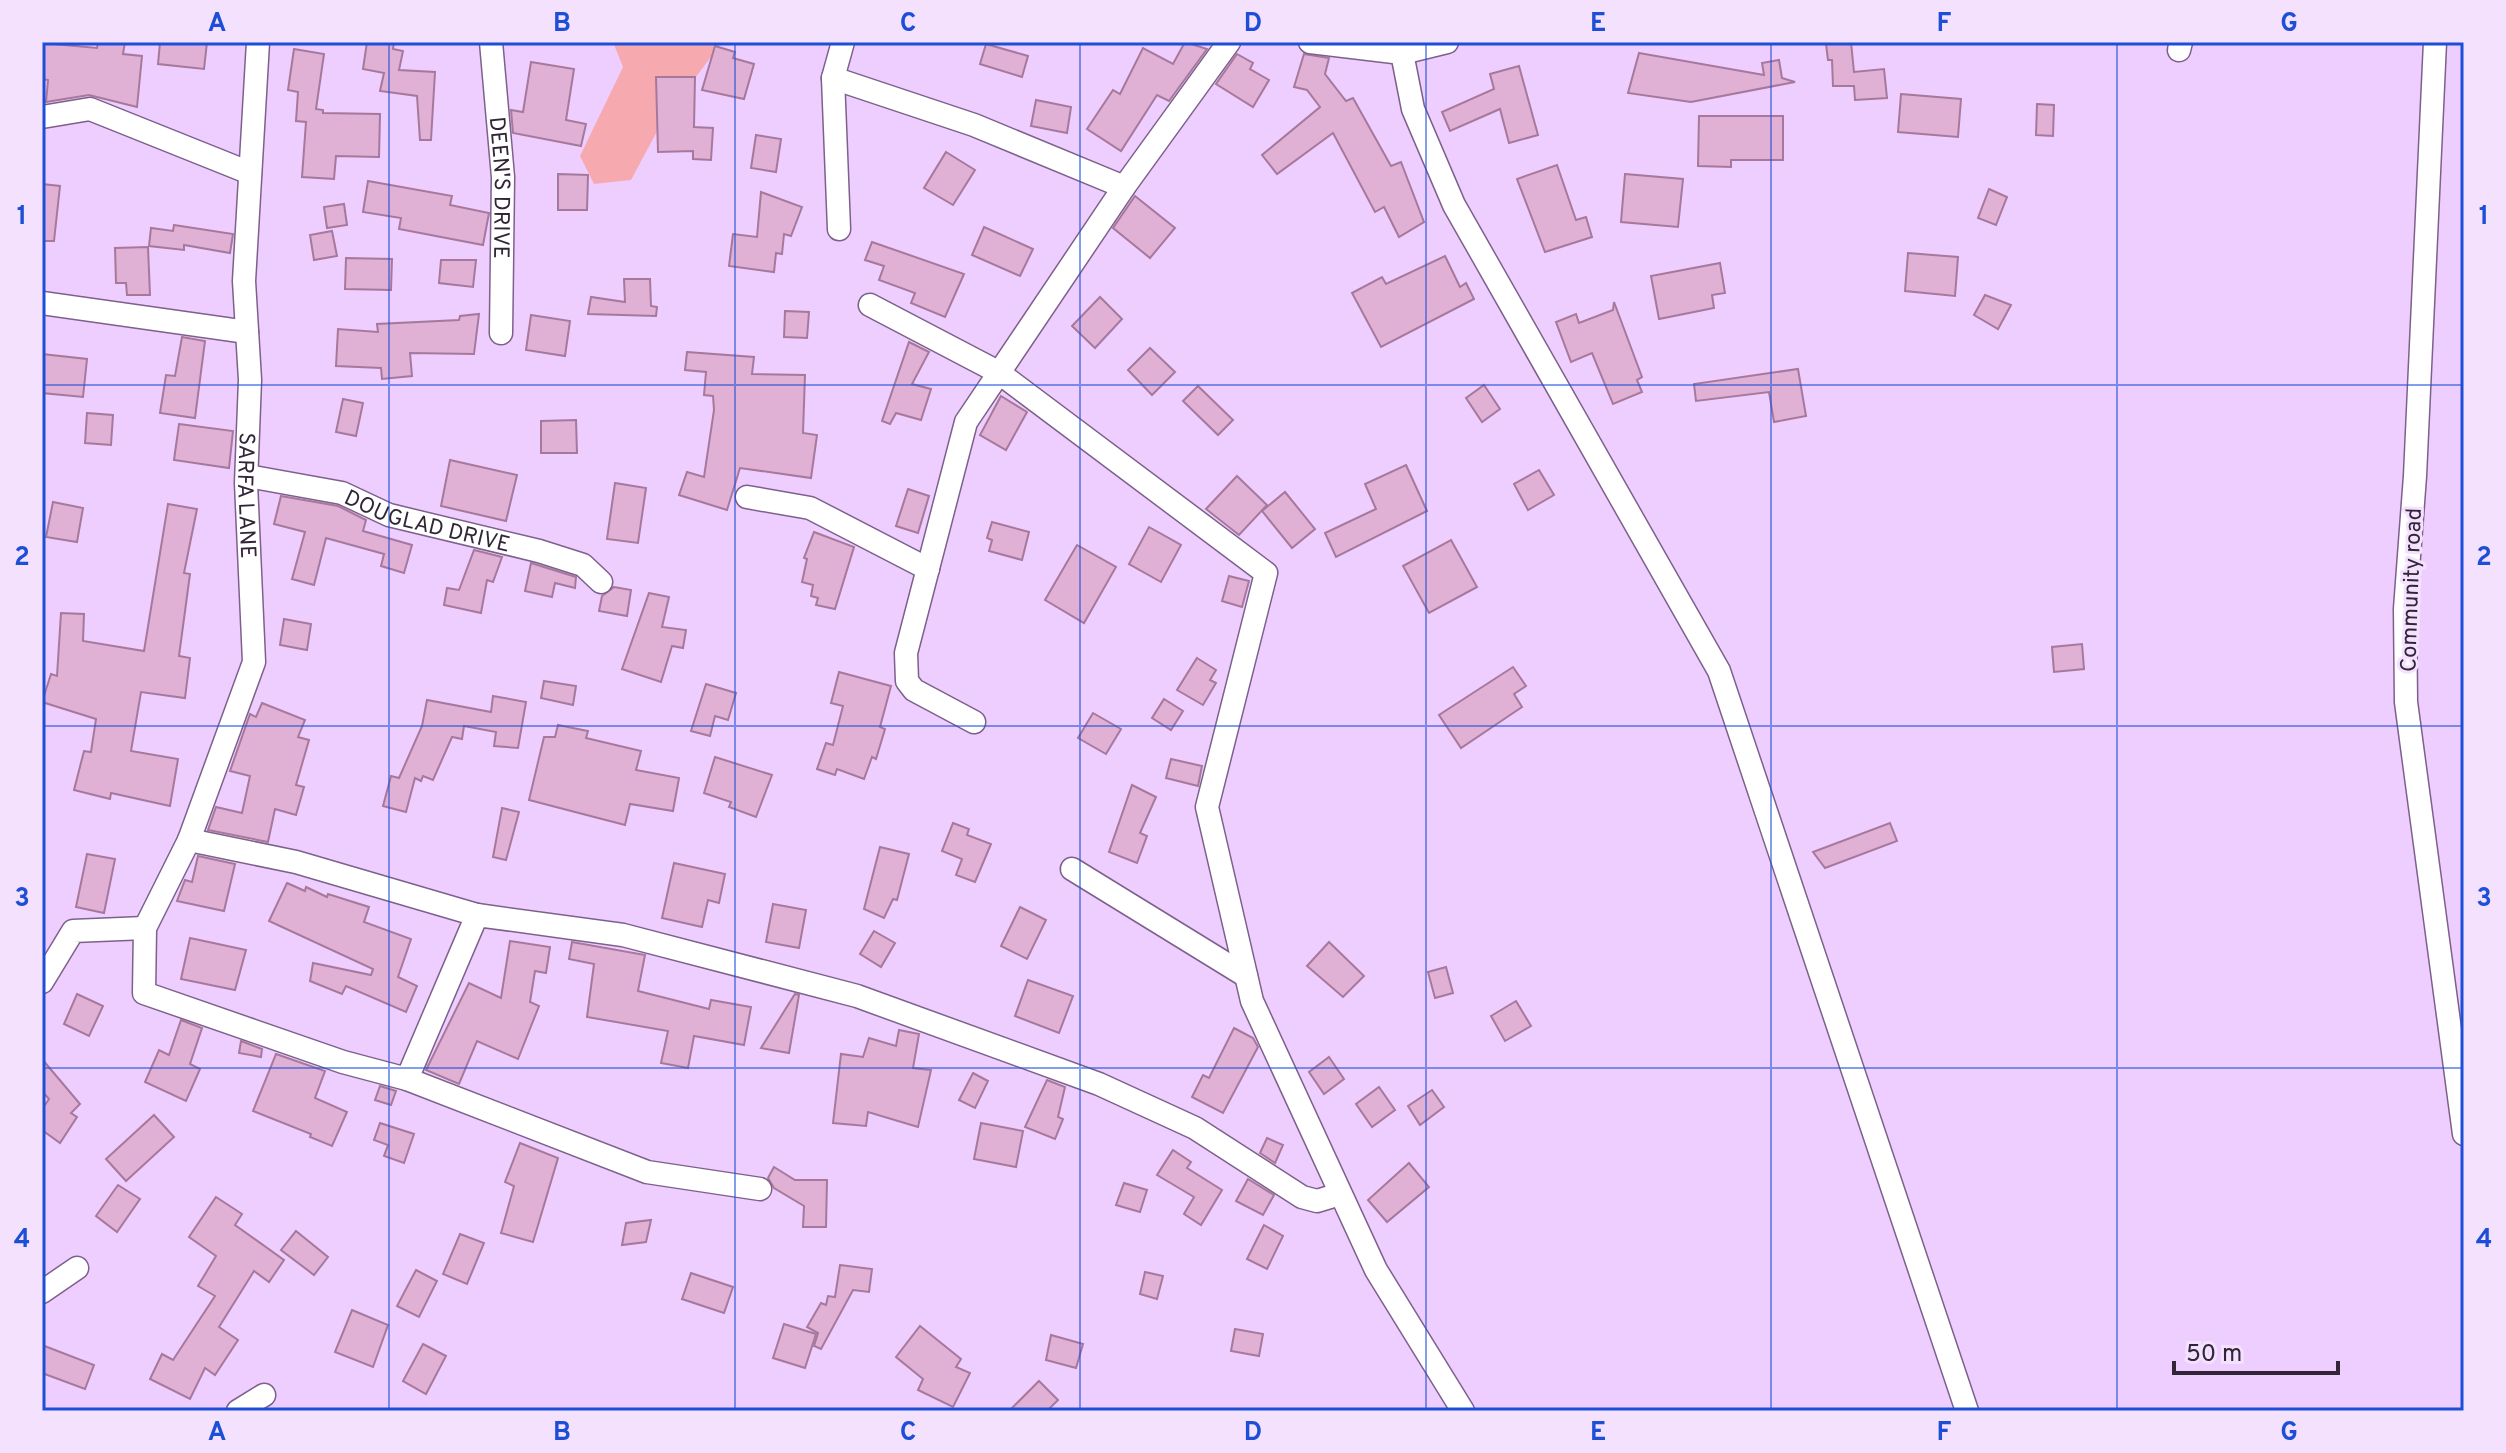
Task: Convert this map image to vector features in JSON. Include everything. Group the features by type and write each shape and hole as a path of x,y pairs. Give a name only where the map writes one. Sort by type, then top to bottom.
{"street":[{"name":"SARFA LANE","path":"145,928 189,840 254,662 244,281 258,42"},
{"name":"DEEN'S DRIVE","path":"491,42 503,177 501,333"},
{"path":"839,229 833,78 843,42"},
{"path":"974,722 914,690 907,681 906,653 966,422 1124,187 1229,42"},
{"path":"1310,42 1402,53 1447,42"},
{"name":"Community road","path":"2435,42 2415,476 2405,609 2406,702 2464,1134"},
{"path":"1402,53 1413,109 1454,205 1719,671 1967,1411"},
{"path":"833,78 974,125 1124,187"},
{"path":"42,117 90,109 250,173"},
{"path":"42,303 247,332"},
{"path":"870,305 998,372 1266,573 1207,807 1246,976 1252,1001 1376,1270 1463,1411"},
{"name":"DOUGLAD DRIVE","path":"248,476 342,493 389,515 539,551 583,565 601,582"},
{"path":"747,497 810,508 928,569"},
{"path":"189,840 296,862 477,915 623,935 857,996 1099,1084 1195,1128 1302,1197 1317,1201 1340,1194"},
{"path":"1072,869 1246,976"},
{"path":"407,1079 477,915"},
{"path":"42,982 73,931 145,928 144,993 343,1062 407,1079 647,1172 760,1189"},
{"path":"42,1292 77,1268"},
{"path":"238,1411 264,1395"}],"shaded area":[{"path":"613,42 722,42 661,124 631,180 594,184 580,156 623,67"}],"building":[{"path":"98,42 125,42 123,54 142,56 137,107 89,95 46,102 48,80 42,79 42,43 97,48"},
{"path":"160,42 207,42 204,69 158,64"},
{"path":"367,42 394,42 393,49 403,51 399,70 435,72 431,140 420,140 417,96 380,91 384,73 363,69"},
{"path":"1185,42 1207,49 1169,101 1157,95 1121,151 1087,129 1113,90 1120,94 1143,48 1173,64"},
{"path":"1851,42 1854,72 1884,69 1887,98 1855,100 1854,86 1833,86 1832,60 1828,60 1826,44"},
{"path":"986,44 1028,56 1022,77 980,64"},
{"path":"715,46 735,52 733,58 754,64 744,99 702,90"},
{"path":"294,49 324,54 316,109 323,110 323,113 380,114 379,157 336,156 334,179 302,177 306,122 296,121 298,92 288,90"},
{"path":"1639,53 1764,75 1762,63 1779,60 1782,78 1795,82 1691,102 1628,93"},
{"path":"1237,54 1253,63 1250,69 1269,80 1253,107 1216,84"},
{"path":"1304,54 1329,58 1325,74 1346,101 1353,98 1391,166 1401,162 1424,222 1399,237 1384,207 1375,212 1333,133 1277,174 1262,155 1320,107 1307,90 1294,87"},
{"path":"531,62 574,69 566,120 586,124 581,146 513,133 511,110 523,112"},
{"path":"1519,66 1538,135 1509,143 1500,109 1450,131 1442,112 1494,89 1490,74"},
{"path":"656,77 695,77 694,127 713,128 711,160 693,159 693,151 658,152"},
{"path":"1901,94 1961,99 1958,137 1898,132"},
{"path":"1036,100 1071,107 1067,133 1031,126"},
{"path":"2037,104 2054,105 2053,136 2036,135"},
{"path":"1699,116 1783,116 1783,160 1731,160 1731,167 1698,166"},
{"path":"756,135 781,139 776,172 751,168"},
{"path":"946,152 975,170 953,205 924,188"},
{"path":"1557,165 1576,220 1586,217 1592,237 1545,252 1517,179"},
{"path":"558,174 588,175 587,210 558,210"},
{"path":"1625,174 1683,179 1678,227 1621,222"},
{"path":"368,181 452,196 450,205 489,213 483,245 399,229 401,218 363,212"},
{"path":"42,184 60,186 54,241 42,241"},
{"path":"1989,189 2007,197 1996,225 1978,218"},
{"path":"761,192 802,207 791,236 784,234 782,254 776,253 774,272 729,266 733,234 757,237"},
{"path":"1135,196 1175,228 1150,258 1113,228"},
{"path":"344,204 347,225 327,228 324,207"},
{"path":"174,225 233,234 230,253 184,245 184,250 149,246 151,228 173,231"},
{"path":"984,227 1033,249 1020,276 972,255"},
{"path":"332,231 337,256 314,260 310,235"},
{"path":"872,242 964,274 945,317 911,303 915,293 879,280 884,266 865,260"},
{"path":"148,247 150,295 127,295 126,283 116,283 115,248"},
{"path":"1908,253 1958,257 1955,296 1905,291"},
{"path":"1445,256 1460,287 1466,283 1474,299 1381,347 1352,293 1382,277 1386,284"},
{"path":"346,258 392,259 391,290 345,289"},
{"path":"441,260 476,260 473,287 439,283"},
{"path":"1720,263 1725,293 1712,295 1714,308 1659,319 1651,276"},
{"path":"624,279 650,279 651,306 657,307 656,316 588,314 591,297 625,302"},
{"path":"1985,295 2011,305 1998,329 1974,315"},
{"path":"1100,297 1122,319 1095,348 1072,326"},
{"path":"1614,302 1642,377 1637,380 1642,392 1613,404 1592,353 1571,362 1556,322 1576,314 1579,323 1613,310"},
{"path":"785,311 809,312 807,338 784,337"},
{"path":"479,314 474,354 410,353 412,376 382,379 381,368 336,366 338,329 378,332 377,324 459,320 460,316"},
{"path":"531,315 570,321 565,356 526,350"},
{"path":"182,337 205,341 195,418 160,413 166,375 175,376"},
{"path":"909,342 929,352 912,384 931,389 921,420 896,413 890,424 882,421"},
{"path":"1150,348 1175,372 1152,395 1128,370"},
{"path":"687,352 754,357 752,374 805,375 803,433 817,435 811,478 740,468 727,510 679,495 687,472 704,477 714,410 713,396 704,395 706,372 685,370"},
{"path":"42,354 87,359 83,397 42,393"},
{"path":"1798,369 1806,416 1774,422 1769,392 1696,401 1694,384"},
{"path":"1484,385 1500,409 1482,422 1466,398"},
{"path":"1198,386 1233,420 1218,435 1183,401"},
{"path":"1001,396 1027,412 1006,450 980,435"},
{"path":"343,399 363,403 356,436 336,432"},
{"path":"87,413 113,415 111,445 85,443"},
{"path":"576,420 577,453 541,453 541,421"},
{"path":"179,424 233,431 229,468 174,460"},
{"path":"450,460 517,475 506,521 441,506"},
{"path":"1406,465 1427,511 1336,557 1325,533 1376,509 1365,484"},
{"path":"1539,470 1554,495 1528,510 1514,484"},
{"path":"1237,476 1267,505 1239,535 1206,509"},
{"path":"615,483 646,488 638,543 607,539"},
{"path":"908,489 929,496 918,533 896,526"},
{"path":"1285,492 1315,529 1292,548 1262,511"},
{"path":"281,496 338,506 366,520 363,531 412,545 404,573 381,566 384,554 326,538 314,585 292,579 305,532 274,524"},
{"path":"53,502 83,508 77,542 46,537"},
{"path":"168,504 197,509 184,573 190,574 179,656 190,658 185,698 141,692 131,751 178,759 170,806 111,793 110,799 74,790 84,751 91,752 96,719 42,702 51,674 57,676 61,613 84,614 83,641 144,651"},
{"path":"992,522 1029,532 1022,560 989,551 992,540 987,538"},
{"path":"1149,527 1181,545 1161,582 1129,564"},
{"path":"814,532 854,547 835,609 816,605 818,598 811,596 813,585 802,582 807,559 804,558"},
{"path":"1451,540 1477,587 1429,613 1403,566"},
{"path":"1077,545 1116,567 1084,623 1045,600"},
{"path":"474,550 502,557 493,582 487,580 481,613 444,605 447,588 459,590"},
{"path":"531,563 576,577 575,588 555,583 552,597 525,591"},
{"path":"1229,576 1249,581 1242,607 1222,601"},
{"path":"614,587 631,590 627,616 599,611 602,596"},
{"path":"649,593 669,597 662,627 686,630 683,648 672,646 661,682 622,669"},
{"path":"284,619 311,624 307,650 280,645"},
{"path":"2082,644 2084,669 2054,672 2052,647"},
{"path":"1197,658 1216,670 1210,680 1216,683 1203,705 1177,690"},
{"path":"1513,667 1526,686 1514,694 1522,707 1461,748 1439,715"},
{"path":"839,672 891,686 880,727 885,729 876,759 872,757 864,779 837,769 835,775 817,769 826,743 833,745 843,706 831,703"},
{"path":"544,681 576,686 573,705 541,698"},
{"path":"706,684 736,693 728,720 715,716 710,736 691,731"},
{"path":"493,696 526,702 518,748 494,746 496,732 464,726 462,739 452,737 433,780 423,776 421,781 415,778 406,812 383,806 391,776 399,778 422,726 427,700 491,712"},
{"path":"1164,699 1183,711 1171,730 1152,718"},
{"path":"262,703 305,720 298,737 309,740 296,785 304,787 296,815 275,809 268,842 208,830 216,807 242,813 250,776 230,771 250,714 256,717"},
{"path":"1093,713 1121,729 1106,754 1078,738"},
{"path":"558,725 588,731 586,738 641,751 636,770 679,778 673,811 630,804 625,825 529,800 544,737 555,737"},
{"path":"715,757 772,775 756,817 729,807 731,802 704,793"},
{"path":"1171,759 1202,766 1198,786 1166,778"},
{"path":"1132,785 1156,797 1140,833 1147,836 1137,863 1109,852"},
{"path":"502,808 519,812 506,860 493,857"},
{"path":"953,823 969,829 967,835 991,844 975,882 956,875 962,859 942,851"},
{"path":"1890,823 1897,841 1825,868 1813,852"},
{"path":"880,847 909,854 897,900 893,899 884,918 864,909"},
{"path":"87,854 115,859 104,913 76,907"},
{"path":"198,856 235,864 224,911 177,901 185,880 192,882"},
{"path":"674,863 725,874 719,903 708,900 702,927 662,918"},
{"path":"287,883 305,891 306,887 327,897 328,894 369,907 364,922 411,939 398,977 417,986 406,1012 346,986 342,994 310,981 313,963 371,975 373,969 269,921"},
{"path":"773,904 806,910 799,948 766,942"},
{"path":"1020,907 1046,920 1027,959 1001,946"},
{"path":"874,931 895,943 881,967 860,954"},
{"path":"190,938 246,950 235,990 181,979"},
{"path":"510,941 550,947 546,973 535,971 530,1002 539,1006 518,1059 477,1041 459,1084 426,1070 469,983 501,998"},
{"path":"572,942 645,955 638,991 709,1009 711,1000 751,1007 744,1045 694,1036 688,1068 661,1063 668,1031 587,1017 594,964 569,959"},
{"path":"1329,942 1364,976 1343,997 1307,966"},
{"path":"1446,967 1453,993 1435,998 1428,972"},
{"path":"1028,980 1073,996 1059,1033 1015,1016"},
{"path":"77,994 103,1006 89,1036 64,1024"},
{"path":"795,994 799,995 789,1053 761,1048"},
{"path":"1516,1001 1531,1026 1505,1041 1491,1016"},
{"path":"181,1020 202,1028 190,1064 200,1069 186,1101 145,1082 159,1050 169,1055"},
{"path":"1234,1028 1253,1038 1258,1047 1223,1113 1192,1097 1203,1075 1209,1078"},
{"path":"899,1030 919,1034 913,1068 931,1070 918,1127 868,1112 866,1126 833,1123 841,1054 863,1057 869,1038 896,1046"},
{"path":"241,1041 262,1049 261,1057 239,1053"},
{"path":"276,1054 325,1071 315,1098 347,1112 332,1146 310,1137 311,1134 253,1111"},
{"path":"1329,1057 1344,1079 1324,1094 1309,1072"},
{"path":"42,1059 80,1104 71,1113 77,1117 60,1143 42,1130 42,1109 49,1099 42,1091"},
{"path":"973,1073 988,1081 975,1108 959,1100"},
{"path":"1047,1080 1065,1087 1058,1117 1063,1119 1055,1139 1025,1127"},
{"path":"380,1086 396,1091 391,1105 375,1100"},
{"path":"1379,1087 1395,1110 1372,1127 1356,1104"},
{"path":"1432,1090 1444,1107 1420,1125 1408,1106"},
{"path":"154,1115 174,1137 126,1181 106,1159"},
{"path":"380,1123 414,1134 404,1163 384,1156 388,1145 374,1140"},
{"path":"981,1123 1023,1131 1016,1167 974,1159"},
{"path":"1267,1138 1283,1145 1275,1163 1260,1153"},
{"path":"520,1143 558,1158 533,1242 501,1233 514,1186 505,1182"},
{"path":"1173,1150 1191,1162 1187,1168 1222,1190 1201,1225 1184,1214 1194,1197 1157,1175"},
{"path":"1409,1163 1429,1187 1387,1222 1368,1200"},
{"path":"774,1167 795,1180 827,1180 826,1227 803,1227 804,1206 774,1188 768,1178"},
{"path":"1248,1179 1274,1195 1263,1215 1236,1201"},
{"path":"1124,1183 1147,1190 1140,1212 1116,1205"},
{"path":"118,1185 140,1199 117,1232 96,1216"},
{"path":"216,1197 242,1214 235,1225 284,1260 269,1282 254,1271 219,1327 238,1340 215,1375 205,1368 190,1399 150,1379 162,1354 173,1360 215,1296 198,1286 216,1256 189,1237"},
{"path":"651,1220 646,1242 622,1245 626,1223"},
{"path":"1264,1225 1283,1236 1267,1269 1247,1259"},
{"path":"296,1231 328,1257 314,1275 281,1250"},
{"path":"460,1234 484,1243 467,1284 443,1274"},
{"path":"840,1265 872,1269 869,1292 853,1290 821,1349 814,1346 818,1333 807,1327 821,1303 826,1305 828,1296 835,1297"},
{"path":"416,1270 437,1281 419,1317 397,1306"},
{"path":"1145,1272 1163,1276 1157,1299 1140,1294"},
{"path":"691,1273 733,1287 724,1313 682,1299"},
{"path":"352,1310 388,1325 373,1367 335,1352"},
{"path":"784,1324 816,1334 805,1368 773,1358"},
{"path":"920,1326 961,1359 956,1367 970,1373 953,1407 918,1390 923,1379 896,1357"},
{"path":"1235,1329 1263,1334 1259,1356 1231,1351"},
{"path":"1051,1335 1083,1344 1076,1368 1046,1360"},
{"path":"423,1344 446,1356 426,1394 403,1381"},
{"path":"42,1345 94,1365 85,1389 42,1373"},
{"path":"1039,1381 1058,1400 1047,1411 1009,1411"}]}
